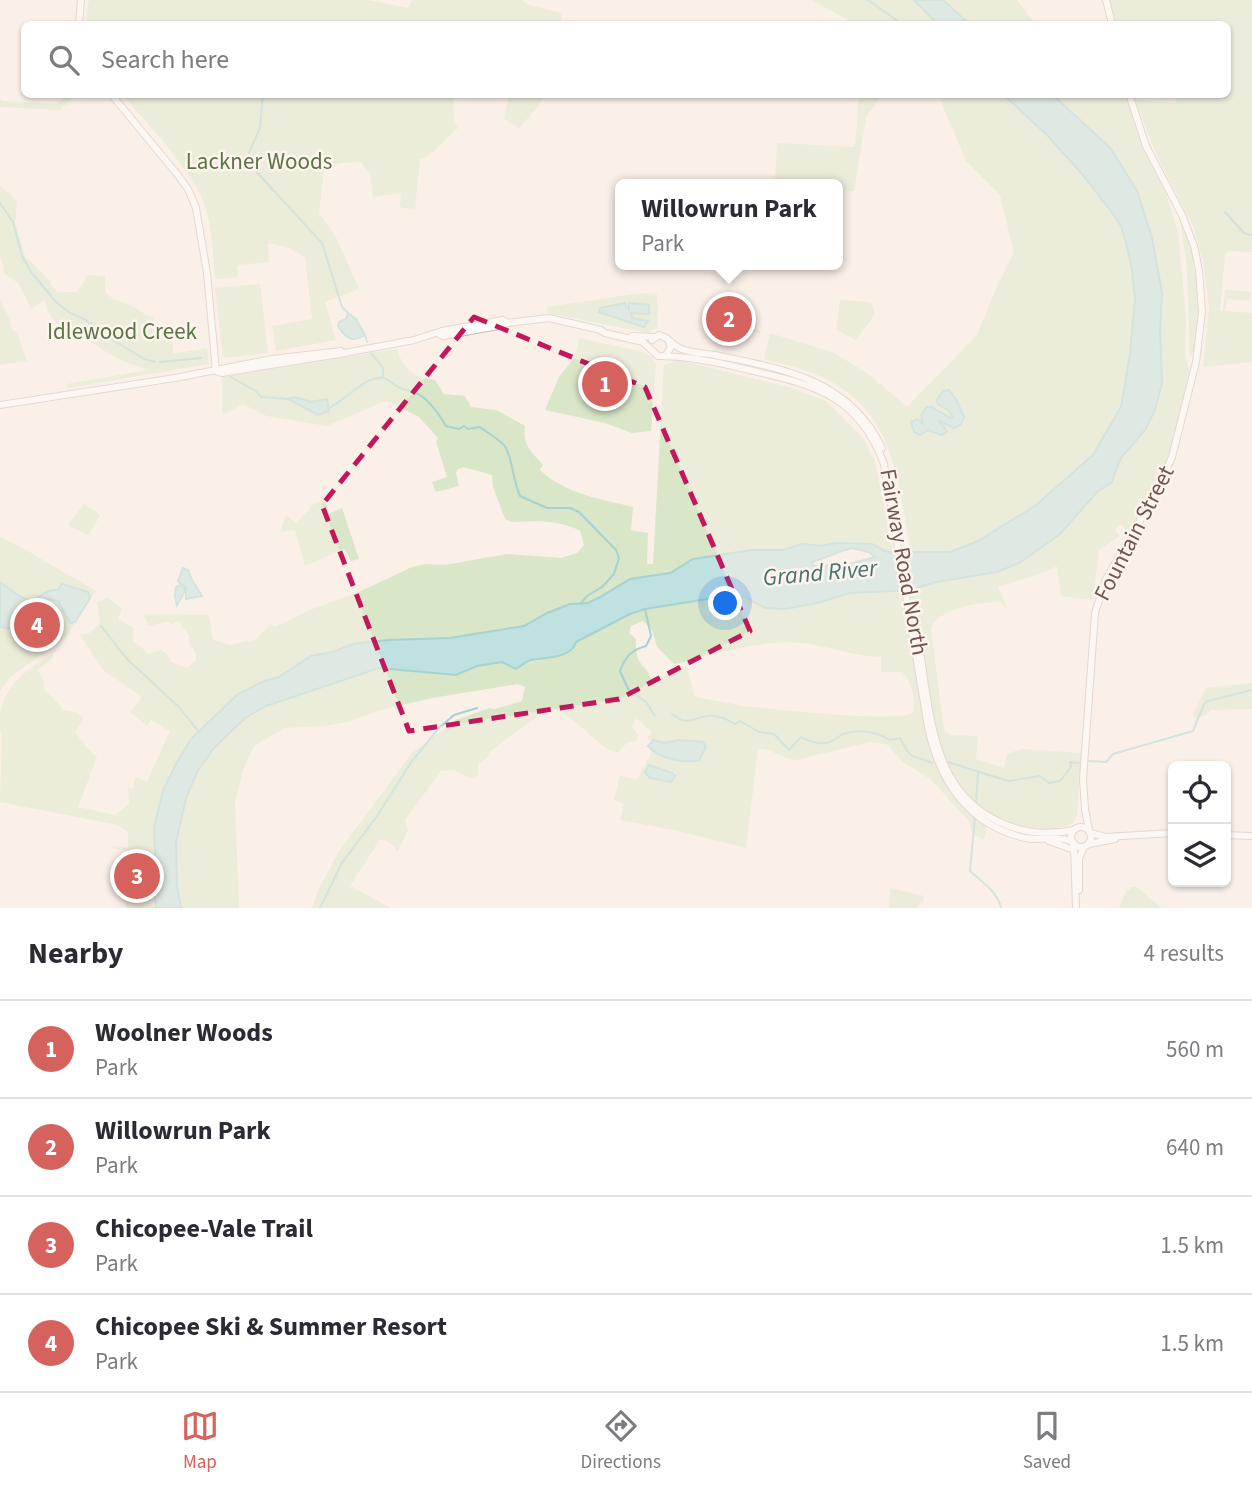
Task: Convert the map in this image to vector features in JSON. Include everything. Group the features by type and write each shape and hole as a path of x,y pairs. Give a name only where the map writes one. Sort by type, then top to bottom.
{"main road":[{"path":"79,21 81,0"},
{"path":"1106,0 1111,21"},
{"path":"114,98 177,174 188,189 196,208 207,273 216,371"},
{"name":"Fountain Street","path":"1090,831 1084,809 1083,779 1091,637 1098,599 1110,572 1155,495 1171,457 1195,366 1202,324 1200,278 1194,246 1182,215 1146,146 1130,98"},
{"path":"0,405 549,318 639,337 661,335 670,341 671,349 666,355 658,356 643,342 600,330"},
{"path":"651,349 651,341 655,337"},
{"name":"Fairway Road North","path":"670,341 680,350 802,376 820,383 849,402 869,424 884,452 934,754 948,784 967,806 998,828 1025,838 1063,838 1073,846"},
{"path":"216,371 222,373 339,355 343,352"},
{"name":"Fairway Road North","path":"666,355 717,362 800,382 832,396 856,416 873,440 884,464 894,506"},
{"path":"214,356 230,367"},
{"name":"Fairway Road North","path":"912,615 936,739 944,764 958,787 978,808 1011,827 1043,834 1076,829"},
{"name":"Fountain Street","path":"1076,829 1081,819 1083,779"},
{"path":"1076,908 1071,836 1076,829 1090,831 1101,837 1168,833"},
{"path":"1076,895 1080,879 1079,858 1092,839 1090,831"},
{"path":"1073,846 1087,846 1124,835"},
{"path":"1231,835 1252,836"}],"highlighted area":[{"path":"474,317 645,387 750,631 619,699 409,731 322,505"}],"green space":[{"path":"89,0 368,0 408,8 412,0 522,0 526,4 561,13 562,21 87,21"},
{"path":"812,0 914,0 935,21 850,21"},
{"path":"943,0 1017,0 1033,21 966,21"},
{"path":"1110,0 1252,0 1252,252 1228,251 1225,254 1220,311 1223,311 1225,290 1251,292 1250,301 1227,299 1225,311 1252,313 1252,362 1203,367 1209,309 1204,265 1193,226 1155,152 1135,100 1176,103 1177,98 1231,98 1231,21 1115,21"},
{"path":"64,98 73,98 59,110 0,107 0,99 3,101 56,104"},
{"name":"Lackner Woods","path":"126,98 454,98 454,121 458,128 428,156 420,159 415,210 400,207 401,193 373,197 370,174 361,162 339,163 324,171 319,214 335,235 359,289 325,302 336,340 276,351 272,326 312,319 305,257 289,248 268,243 269,262 237,265 238,277 215,279 213,247 204,203 174,155"},
{"path":"508,98 542,98 519,128 504,119"},
{"path":"859,98 880,98 866,117 854,191 843,192 843,179 775,179 777,143 855,147"},
{"path":"939,98 1007,98 1067,155 1121,226 1132,269 1135,308 1121,407 1093,455 1035,506 978,541 950,552 911,552 895,470 876,423 860,403 838,386 804,370 764,359 770,333 834,353 867,373 907,407 977,335 1014,253 1000,195 966,161","holes":["951,392 963,412 949,426 938,420 940,424 935,434 928,430 922,434 919,420 924,426 921,415 927,407 953,417 938,404"]},
{"path":"1056,98 1127,98 1137,134 1166,194 1178,232 1186,317 1185,355 1189,371 1171,449 1153,492 1130,531 1124,535 1121,533 1125,528 1120,524 1115,530 1120,536 1099,550 1093,600 1061,596 1057,566 998,587 1008,610 1000,602 960,608 942,616 931,629 944,730 951,735 978,736 976,759 1004,768 1007,754 1021,749 1081,753 1077,815 1073,823 1053,829 1032,828 992,814 983,840 972,833 970,822 930,779 903,762 886,744 870,742 796,760 758,749 746,848 620,820 624,804 614,800 620,776 637,780 652,751 692,762 678,740 664,743 647,738 652,732 636,718 632,727 639,735 636,741 628,742 617,753 608,749 566,715 549,708 489,752 488,757 478,764 478,775 471,778 454,770 441,771 405,820 408,830 398,851 389,842 380,839 350,886 391,908 312,908 318,890 341,848 412,753 456,720 489,708 495,709 522,701 525,687 518,684 432,698 326,726 284,728 254,746 243,770 235,803 239,908 181,908 177,886 176,842 186,798 197,772 214,748 245,718 266,706 379,668 456,675 477,666 502,662 516,669 645,609 733,595 745,597 760,606 817,603 850,593 910,590 936,582 997,572 1019,563 1060,534 1097,492 1106,488 1116,474 1120,459 1162,383 1152,238 1137,191 1111,149","holes":["643,621 652,630 657,647 674,664 737,649 785,642 881,657 881,672 902,672 911,685 913,713 882,717 832,714 743,706 694,696 687,666 652,682 637,656 636,639 629,633 631,626"]},
{"name":"Idlewood Creek","path":"0,186 15,198 15,223 25,256 58,292 77,292 88,275 105,276 105,292 109,296 154,317 153,327 174,330 176,337 173,338 173,354 207,348 209,364 68,388 67,384 148,370 111,354 77,331 71,334 64,332 48,313 45,299 31,309 19,284 3,272 0,257"},
{"path":"1181,225 1191,253 1198,291 1198,330 1190,357 1187,270"},
{"path":"260,284 268,353 223,358 215,288"},
{"path":"641,293 657,294 658,327 648,333 548,313 547,307"},
{"path":"0,300 12,329 17,333 27,361 0,365"},
{"path":"840,300 871,302 875,314 856,340 836,330"},
{"path":"714,304 747,306 745,327 760,333 716,324 713,319"},
{"path":"579,338 643,352 652,357 656,364 651,431 632,433 605,423 545,410 559,377 575,357"},
{"path":"397,349 402,362 410,371 435,380 444,394 465,396 471,407 496,410 525,426 528,447 543,465 540,470 550,478 584,495 633,507 631,530 648,533 647,564 653,564 664,365 678,360 792,388 826,401 863,438 875,461 893,552 887,552 872,544 829,543 820,546 802,544 783,550 752,550 693,559 670,573 630,579 588,603 570,604 524,626 450,638 353,644 333,652 311,656 279,677 238,694 191,739 163,791 154,827 155,855 152,870 156,908 126,908 123,884 128,851 112,846 128,848 128,832 118,825 0,802 1,709 10,689 17,681 53,653 53,658 37,670 44,680 44,689 64,710 78,713 83,719 75,733 97,757 78,807 115,815 129,804 128,788 133,789 136,777 147,782 170,731 151,720 147,726 130,712 142,697 103,670 80,635 90,633 100,623 97,602 107,598 122,608 118,619 134,628 133,641 149,654 160,650 167,654 171,662 187,668 196,660 196,654 189,642 189,635 178,621 171,625 168,621 149,626 143,614 209,615 213,640 229,645 255,640 270,625 275,627 412,567 426,564 445,565 507,554 561,558 577,553 584,545 580,531 564,524 511,522 505,519 493,487 492,475 463,467 457,470 456,474 459,486 436,492 432,482 447,477 436,442 438,438 419,417 389,402 383,402 327,426 267,416 243,404 225,414 222,411 222,377"},
{"path":"325,500 329,514 342,508 359,559 351,561 344,549 305,566 295,530 280,532 286,515 296,523 315,503"},
{"path":"84,504 100,516 88,535 68,525"},
{"path":"0,537 96,591 66,637 10,677 0,691"},
{"path":"1252,683 1252,709 1211,710 1195,719 1193,714 1206,688"},
{"path":"1136,887 1162,908 1119,908 1125,893"},
{"path":"890,888 924,896 923,902 918,908 889,908"}],"water":[{"path":"914,0 943,0 966,21 935,21"},
{"name":"Grand River","path":"1007,98 1056,98 1111,149 1137,191 1152,238 1162,293 1162,383 1155,410 1145,430 1120,459 1112,482 1097,492 1060,534 1019,563 997,572 936,582 910,590 850,593 785,609 765,608 745,597 733,595 645,609 576,642 569,652 531,660 516,669 502,662 477,666 456,675 379,668 266,706 245,718 214,748 197,772 186,798 176,842 177,886 181,908 156,908 152,870 155,855 154,827 163,791 191,739 238,694 279,677 311,656 333,652 353,644 450,638 524,626 570,604 588,603 630,579 670,573 693,559 752,550 783,550 802,544 820,546 836,543 872,544 887,552 950,552 978,541 1035,506 1093,455 1121,407 1130,355 1135,298 1126,243 1121,226 1082,174 1047,135","holes":["852,548 869,552 875,557 850,564 812,564"]},
{"path":"625,303 629,309 629,303 649,305 649,314 631,313 632,318 648,321 644,327 599,312 600,308"},
{"path":"348,313 356,319 365,335 353,339 341,330 339,322 346,319"},
{"path":"949,390 964,417 961,424 954,428 938,420 947,431 942,435 928,430 920,435 914,432 911,422 917,419 923,424 921,415 927,407 953,417 937,400 943,391"},
{"path":"295,397 311,402 327,399 329,411 318,415 288,399"},
{"path":"183,568 188,570 202,596 186,599 186,588 184,586 185,591 177,605 176,587 182,585 178,581"},
{"path":"0,582 30,600 58,590 62,584 88,592 90,598 75,622 70,623 58,601 46,598 34,605 34,618 27,629 22,631 0,627"},
{"path":"654,740 664,743 678,740 703,742 706,747 699,760 679,760 652,750 648,746"},
{"path":"649,765 675,776 671,782 650,778 645,772"}],"waterway":[{"path":"868,0 898,21"},
{"path":"263,98 260,128 249,153 251,166 322,243 342,307 348,313"},
{"name":"Idlewood Creek","path":"0,203 13,222 22,256 31,272 56,302 144,359 155,362"},
{"path":"1225,212 1244,233 1252,235"},
{"path":"365,335 367,342"},
{"path":"371,353 383,368 383,376"},
{"name":"Idlewood Creek","path":"160,362 201,358"},
{"name":"Idlewood Creek","path":"231,377 261,397 288,399"},
{"name":"Idlewood Creek","path":"329,408 366,382 384,378 425,399 446,426 459,429 464,426 468,429 480,427 498,439 508,453 520,496 547,508 570,508 579,512 616,550 619,558 614,574 581,603"},
{"path":"645,609 651,636 646,646 629,655 620,671 628,689 646,702 655,716"},
{"path":"101,626 127,659 179,707 199,732"},
{"path":"1089,761 1106,762 1113,754 1193,731 1204,704 1208,701 1252,690"},
{"path":"320,908 342,863 377,816 412,761 439,728 454,715 477,708"},
{"path":"672,714 686,721 712,716 735,724 740,721 759,732 774,734 789,750 801,737 824,743 845,734 869,732 890,740 900,738 912,756 932,763"},
{"path":"948,762 1008,781 1040,776 1049,783 1060,781 1071,767 1070,762 1079,763"},
{"path":"976,805 978,772"},
{"path":"975,817 970,871 993,892 1001,908"}],"place":[{"name":"Willowrun Park","path":"729,319"},
{"name":"Woolner Woods","path":"605,384"},
{"name":"Chicopee Ski & Summer Resort","path":"37,625"},
{"name":"Chicopee-Vale Trail","path":"137,876"}]}
